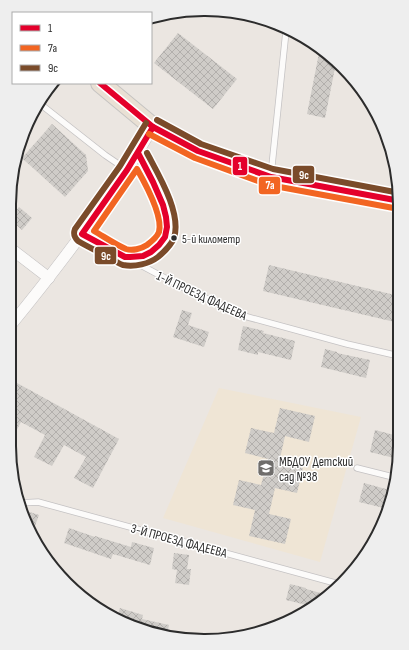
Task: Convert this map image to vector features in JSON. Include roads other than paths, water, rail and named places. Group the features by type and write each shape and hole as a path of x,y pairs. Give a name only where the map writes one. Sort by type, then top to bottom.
{"highway":[{"path":"101,84 153,126 198,151 271,177 393,200"}],"street":[{"path":"16,319 82,234 127,170 153,126"},
{"path":"16,253 49,278"}],"lane":[{"path":"271,177 286,34"},
{"path":"43,107 105,155 127,170"},
{"path":"125,257 132,258 146,255 154,250 166,236 167,229 167,220 162,204 155,186 138,153"},
{"name":"1-Й ПРОЕЗД ФАДЕЕВА","path":"82,234 180,286 244,316 347,344 393,355"},
{"path":"357,468 390,476"},
{"name":"3-Й ПРОЕЗД ФАДЕЕВА","path":"25,503 38,502 334,583"}],"place":[{"name":"5-й километр","path":"174,238"},
{"name":"МБДОУ Детский сад №38","path":"266,468"}]}
